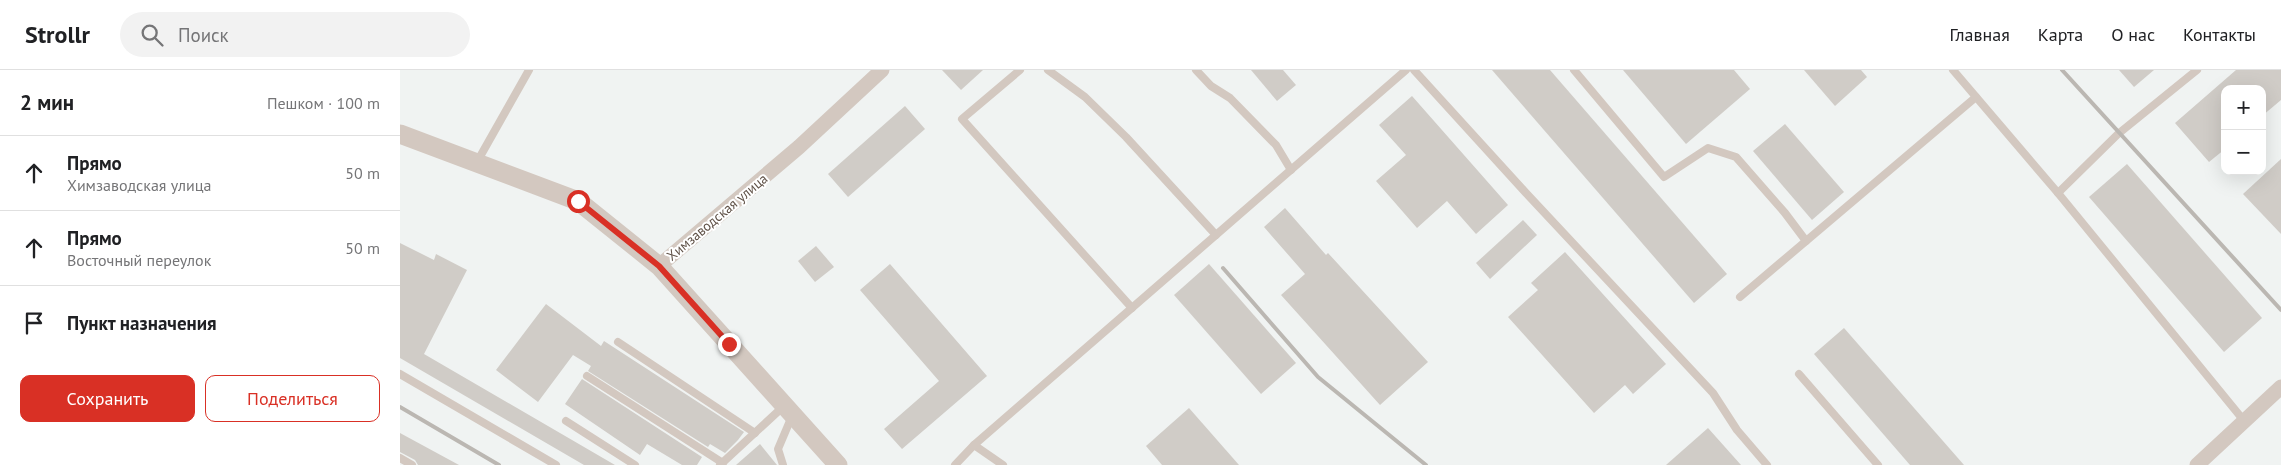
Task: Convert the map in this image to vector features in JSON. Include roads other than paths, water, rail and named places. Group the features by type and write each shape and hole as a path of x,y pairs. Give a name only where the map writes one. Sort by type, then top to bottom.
{"street":[{"name":"Химзаводская улица","path":"400,134 578,201 659,266 799,147 882,70"},
{"path":"659,266 838,465"},
{"path":"2197,465 2281,387"}],"lane":[{"path":"477,162 529,70"},
{"path":"1020,70 962,119 1132,308"},
{"path":"1048,70 1085,97 1126,136 1216,235"},
{"path":"1196,70 1211,86 1230,98 1276,145 1291,170"},
{"path":"955,465 974,445 1406,70"},
{"path":"1414,70 1713,393 1736,430 1767,465"},
{"path":"1574,70 1664,177 1708,148 1736,157 1806,241"},
{"path":"1953,70 2058,193 2245,422"},
{"path":"2058,193 2118,134 2197,70"},
{"path":"1740,297 1976,96"},
{"path":"618,342 755,433"},
{"path":"400,374 556,465"},
{"path":"1799,374 1878,465"},
{"path":"587,376 722,464 755,433 789,410"},
{"path":"783,465 778,449 789,410"},
{"path":"566,421 636,465"},
{"path":"974,445 1003,465"},
{"path":"400,458 412,465"}],"railway":[{"path":"2062,70 2281,310"},
{"path":"1223,268 1318,377 1426,465"},
{"path":"400,407 499,465"}]}
